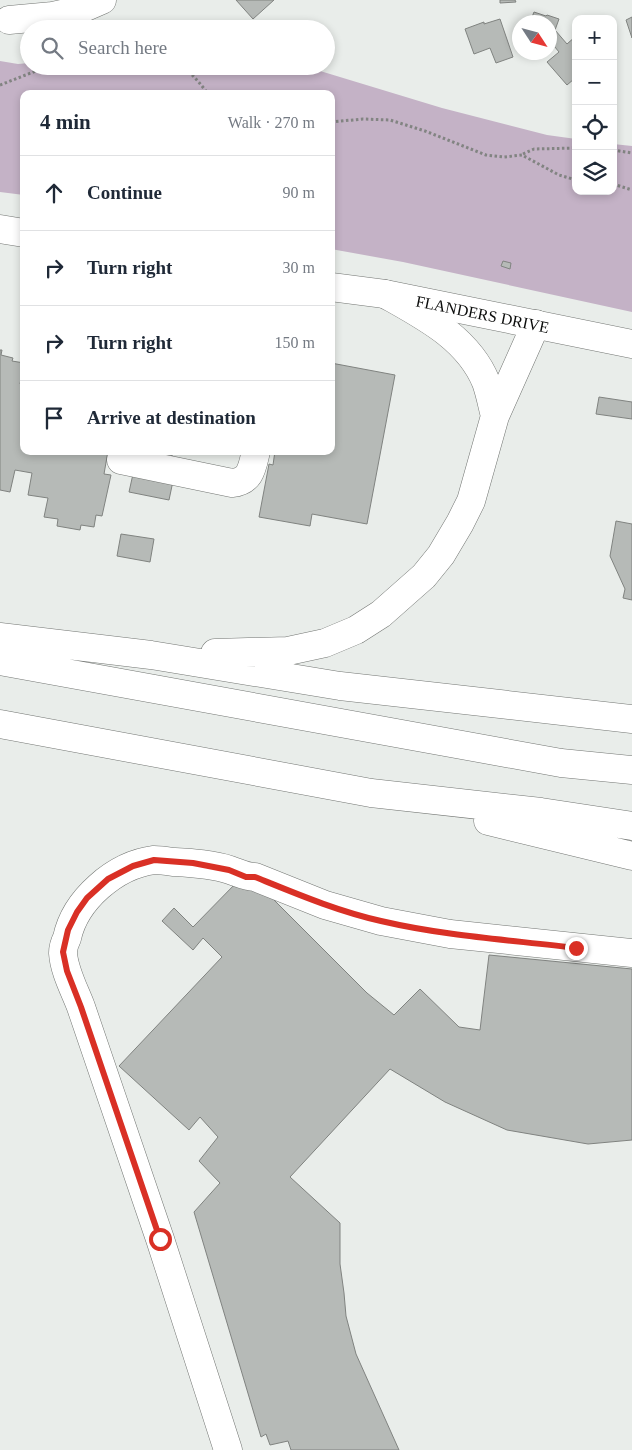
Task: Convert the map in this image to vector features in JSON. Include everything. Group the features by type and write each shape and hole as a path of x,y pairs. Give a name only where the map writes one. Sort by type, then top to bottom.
{"main road":[{"path":"9,20 53,16 79,10 102,0"},
{"path":"0,229 20,232"},
{"name":"FLANDERS DRIVE","path":"335,288 385,294 632,344"},
{"path":"385,294 426,317 464,346 476,362 486,383 496,416"},
{"path":"151,654 288,651 325,643 356,630 380,614 424,576 441,555 460,523 471,501 496,416 536,324"},
{"path":"122,455 121,460 232,483 246,479 255,455"},
{"path":"0,637 151,654 340,686 632,719"},
{"path":"0,661 551,761 632,770"},
{"path":"0,724 370,793 632,856"},
{"path":"370,793 541,812 632,826"},
{"path":"228,1450 160,1239 67,971 63,952 68,930 87,898 108,879 133,866 154,860 193,863 229,870 246,877 255,877 325,905 381,921 450,934 632,953"}],"path":[{"path":"0,85 26,75"},
{"path":"192,75 205,90"},
{"path":"335,122 363,119 390,120 425,131 486,155 504,157 522,155 534,148 572,148"},
{"path":"617,151 632,153"},
{"path":"522,155 559,175 572,179"},
{"path":"617,185 632,190"}],"shaded area":[{"path":"0,61 20,64 20,75 333,75 442,108 547,135 572,138 572,195 617,195 617,144 632,146 632,312 403,262 335,250 335,90 20,90 20,194 0,192"}],"building":[{"path":"236,0 274,0 253,19"},
{"path":"500,0 515,0 516,2 500,3"},
{"path":"632,17 632,38 626,20"},
{"path":"500,19 512,57 496,63 490,48 474,54 465,29 484,22 484,24"},
{"path":"557,32 567,44 572,40 572,81 567,85 547,62 557,60 557,54 559,52 557,50"},
{"path":"503,261 511,263 510,269 501,266"},
{"path":"0,350 2,350 1,355 13,358 12,361 20,362 20,455 107,455 104,474 111,475 102,516 96,515 94,527 81,525 80,530 57,526 58,519 44,517 48,498 28,495 32,473 15,470 10,492 0,490"},
{"path":"335,364 395,375 367,524 312,514 310,526 259,517 269,464 273,465 274,455 335,455"},
{"path":"599,397 632,402 632,419 596,414"},
{"path":"156,455 172,455 171,460 156,458"},
{"path":"133,474 173,481 169,500 129,492"},
{"path":"616,521 632,524 632,600 623,598 625,589 610,556"},
{"path":"121,534 154,539 150,562 117,556"},
{"path":"238,881 261,887 367,993 394,1015 420,989 459,1027 480,1030 489,955 632,969 632,1140 588,1144 507,1130 445,1102 390,1069 290,1177 340,1223 340,1264 346,1316 356,1354 399,1450 291,1450 288,1441 270,1445 266,1434 261,1437 194,1212 220,1183 199,1161 218,1137 200,1117 189,1130 119,1066 222,957 203,938 193,950 162,921 174,908 193,927"}],"route":[{"path":"160,1239 67,971 63,952 68,930 77,912 87,898 108,879 133,866 154,860 193,863 229,870 246,877 255,877 325,905 381,921 450,934 576,948"}]}
